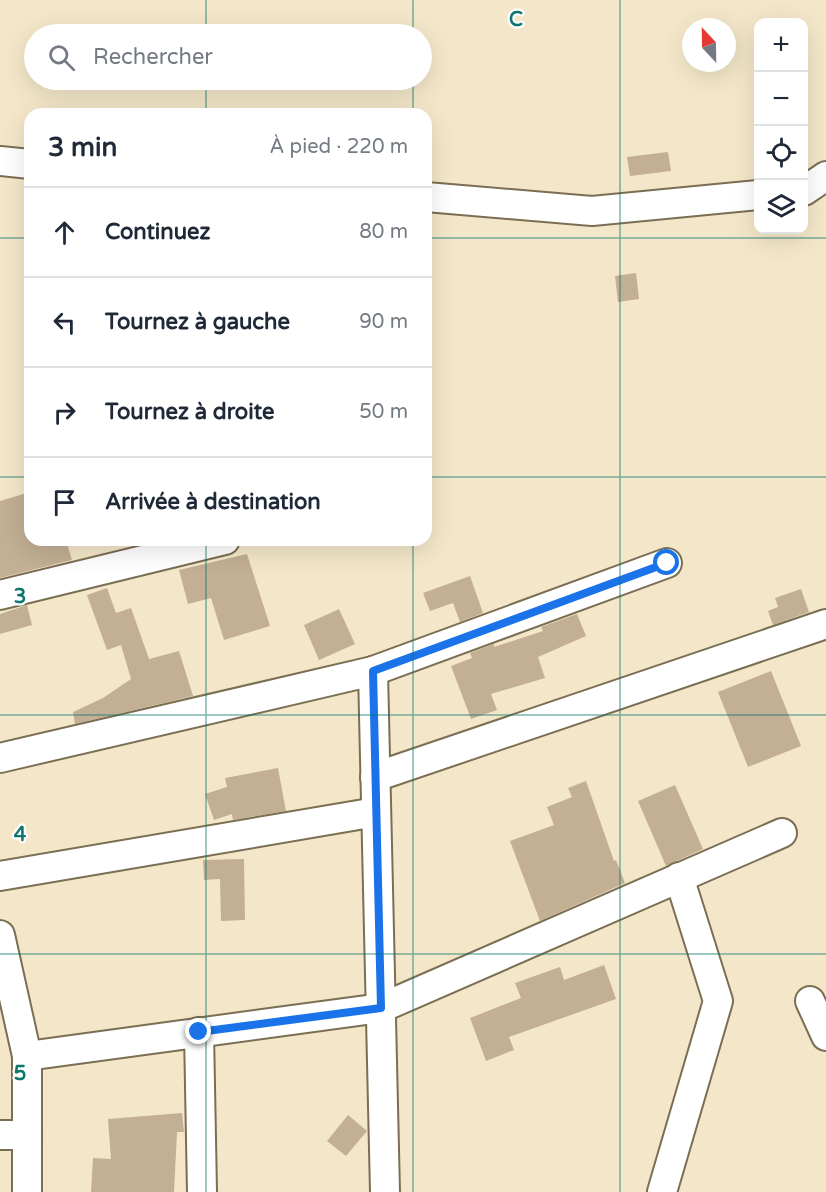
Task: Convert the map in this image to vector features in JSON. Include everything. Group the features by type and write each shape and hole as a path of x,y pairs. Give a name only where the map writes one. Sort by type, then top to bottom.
{"street":[{"path":"0,161 24,163"},
{"path":"808,188 826,176"},
{"path":"432,198 592,211 754,195"},
{"path":"0,595 200,546"},
{"path":"0,758 373,671 667,563"},
{"path":"375,777 826,624"},
{"path":"373,671 385,1192"},
{"path":"0,876 376,812"},
{"path":"27,1056 381,1008 782,833"},
{"path":"662,1192 718,1001 679,877"},
{"path":"1,944 27,1056 14,1135 27,1192"},
{"path":"810,1001 826,1036"},
{"path":"199,1032 202,1192"}],"building":[{"path":"668,152 671,171 630,176 627,157"},
{"path":"636,273 639,299 618,302 615,276"},
{"path":"24,494 24,546 68,546 72,560 0,578 0,501"},
{"path":"247,554 270,626 224,640 211,598 188,604 179,570"},
{"path":"470,576 483,613 460,622 453,603 430,611 423,593"},
{"path":"107,588 116,613 131,608 149,659 179,651 193,696 75,724 73,712 103,698 131,679 121,645 107,650 87,595"},
{"path":"801,589 809,612 773,625 768,611 778,607 775,598"},
{"path":"27,605 32,625 0,634 0,614"},
{"path":"339,609 355,644 319,660 304,625"},
{"path":"577,614 586,636 538,657 545,678 491,694 497,710 471,719 451,666 472,658 470,653 543,631 541,627"},
{"path":"771,671 801,746 748,767 718,692"},
{"path":"278,768 286,811 233,820 232,814 214,820 205,794 227,787 225,778"},
{"path":"586,781 614,861 616,860 625,883 540,921 510,841 554,825 547,807 572,797 568,788"},
{"path":"675,785 703,849 666,866 638,801"},
{"path":"244,859 245,920 221,921 220,879 204,880 203,860"},
{"path":"604,965 616,999 509,1037 514,1050 486,1061 470,1018 521,998 515,983 560,967 564,980"},
{"path":"182,1113 184,1132 177,1132 174,1192 91,1192 93,1158 111,1159 108,1119"},
{"path":"348,1115 367,1131 346,1156 327,1141"}],"route":[{"path":"199,1032 381,1008 373,671 667,563"}]}
